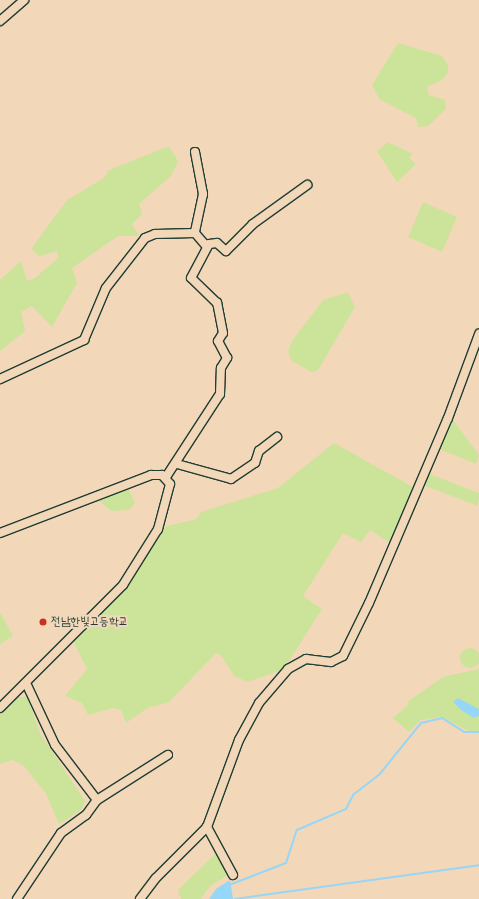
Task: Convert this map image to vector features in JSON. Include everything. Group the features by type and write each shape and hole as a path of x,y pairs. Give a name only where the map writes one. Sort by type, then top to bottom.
{"street":[{"path":"0,21 24,0"},
{"path":"195,152 203,194 195,233"},
{"path":"166,477 177,464 220,394 221,368 227,358 218,341 223,333 217,303 191,278 208,247 217,243 226,251 253,224 307,185"},
{"path":"0,379 84,340 106,288 145,238 155,234 195,233 208,247"},
{"path":"140,899 156,878 207,827 239,740 259,702 298,662 339,660 352,640 448,418 479,334"},
{"path":"177,464 232,479 255,463 259,451 277,437"},
{"path":"0,533 140,478 157,474 166,477"},
{"path":"0,708 129,578 163,518 170,489 166,477"},
{"path":"26,683 55,745 97,800"},
{"path":"17,899 61,833 86,815 97,800 168,754"},
{"path":"207,827 233,875"}],"green space":[{"path":"398,43 442,56 448,65 448,73 442,80 427,87 429,95 445,100 446,109 428,126 418,127 416,118 379,99 372,85"},
{"path":"388,142 413,154 409,158 416,164 397,182 377,151"},
{"path":"169,146 178,161 171,176 139,204 142,214 132,224 139,236 118,236 72,268 77,283 52,327 32,306 21,312 25,331 0,351 0,280 21,261 27,281 35,278 58,258 58,251 39,256 31,249 67,200 104,178 109,170"},
{"path":"423,202 457,217 442,252 408,237"},
{"path":"348,292 355,307 318,370 311,372 292,361 288,352 292,341 323,300"},
{"path":"451,417 479,455 476,464 439,449"},
{"path":"334,443 413,487 390,543 370,530 361,542 343,533 303,596 322,609 289,661 279,671 248,682 234,676 221,655 216,653 168,703 149,707 126,723 121,710 112,708 88,715 82,703 65,696 87,669 73,641 119,593 163,527 197,519 201,512 278,488"},
{"path":"427,473 479,493 478,506 423,485"},
{"path":"128,488 135,503 129,510 111,511 99,501"},
{"path":"0,612 13,636 0,644"},
{"path":"466,648 474,648 480,654 480,662 474,668 466,668 460,662 460,654"},
{"path":"479,669 479,731 471,732 441,717 420,720 409,732 393,718 408,705 407,702 443,677"},
{"path":"14,697 27,697 41,735 85,801 81,810 59,824 46,794 24,766 12,760 0,764 0,710"},
{"path":"215,854 228,875 210,886 201,899 181,899 178,890"}],"water":[{"path":"458,698 479,709 479,716 474,718 461,710 453,702"},
{"path":"230,880 233,899 209,899 216,889"}],"waterway":[{"path":"229,885 286,863 297,830 346,809 353,795 379,775 421,723 442,718 464,732 479,732"},
{"path":"235,899 479,865"}],"place":[{"name":"전남한빛고등학교","path":"43,622"}]}
